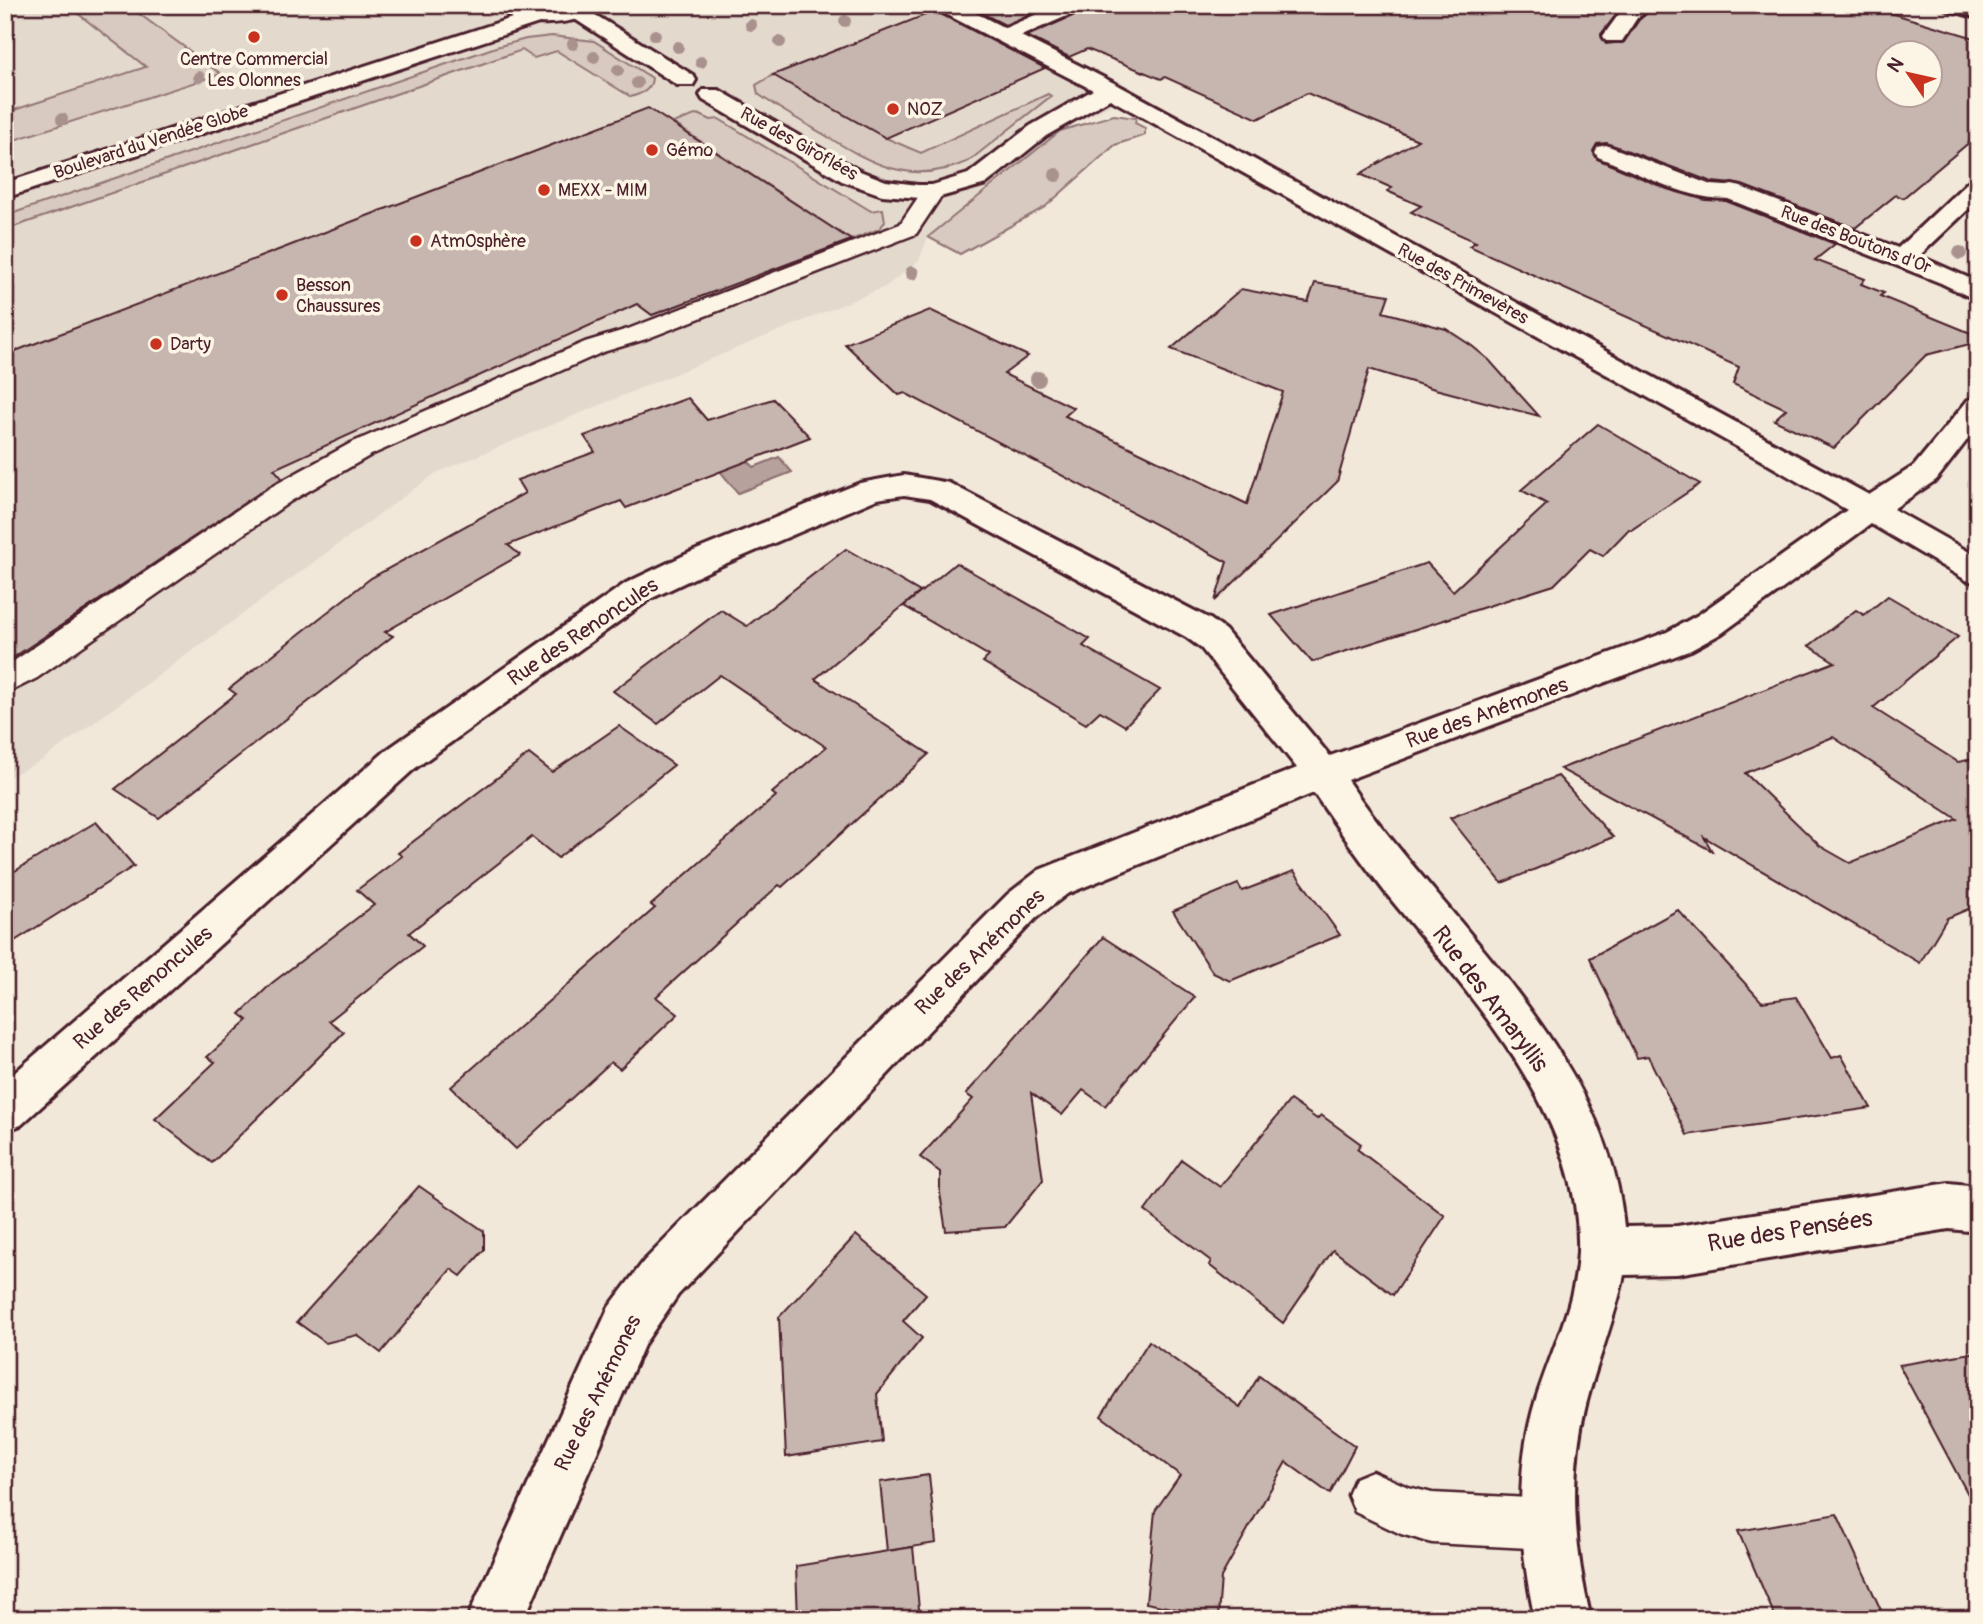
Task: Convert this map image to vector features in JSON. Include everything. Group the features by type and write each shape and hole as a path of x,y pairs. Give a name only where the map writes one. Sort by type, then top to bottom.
{"street":[{"path":"507,5 521,15 536,17"},
{"name":"Rue des Primevères","path":"943,5 1110,90 1770,452 1978,572"},
{"path":"1004,36 1076,5"},
{"path":"1614,36 1629,14 1643,5"},
{"path":"1953,5 1978,12"},
{"name":"Boulevard du Vendée Globe","path":"5,191 362,72 536,17 583,8"},
{"name":"Rue des Giroflées","path":"583,8 685,80 700,76 717,79 723,87 712,95 851,176 882,188 933,192 977,179 1038,131 1110,90"},
{"path":"1902,258 1978,186"},
{"name":"Rue des Boutons d'Or","path":"1732,192 1902,258 1977,291"},
{"path":"1871,511 1925,472 1978,406"},
{"name":"Rue des Renoncules","path":"5,1110 401,759 447,725 638,591 701,561 871,490 912,485 951,495 1198,628 1213,639 1322,774"},
{"name":"Rue des Anémones","path":"495,1619 626,1325 661,1278 1012,916 1053,882 1322,774 1679,641 1710,624 1826,539 1871,511"},
{"name":"Rue des Amaryllis","path":"1322,774 1362,833 1525,1038 1586,1146 1600,1208 1602,1250 1597,1289 1556,1423 1549,1478 1548,1524 1563,1619"},
{"name":"Rue des Pensées","path":"1602,1250 1676,1250 1949,1206 1978,1209"}],"lane":[{"path":"1606,152 1708,192 1732,192"},
{"path":"5,681 26,670 281,494 361,449 594,347 637,334 908,229 933,192"},
{"path":"1372,1495 1401,1510 1432,1518 1548,1524"}],"shaded area":[{"path":"5,5 943,5 938,9 1115,103 1060,131 928,237 919,261 885,287 436,473 41,761 5,779"},
{"path":"67,5 127,5 221,74 5,143 5,113 146,67"},
{"path":"552,36 594,41 652,78 650,86 631,97 557,51 534,58 522,50 5,230 5,216 496,47"},
{"path":"773,75 886,138 921,153 1048,94 1051,96 969,161 948,169 910,172 875,163 858,155 758,94 756,85"},
{"path":"698,114 711,120 719,119 871,211 883,209 885,222 879,229 851,240 673,123"},
{"path":"1114,115 1136,118 1135,123 1145,128 1145,135 1115,145 1045,207 960,254 928,237 1060,131"},
{"path":"779,457 792,472 738,493 719,470 746,459 754,467"}],"building":[{"path":"966,5 1051,5 1005,25"},
{"path":"1088,5 1624,5 1601,34 1606,44 1624,42 1639,20 1657,5 1864,5 1978,39 1978,135 1903,198 1896,195 1855,228 1742,185 1712,182 1607,143 1597,144 1593,151 1597,159 1667,189 1705,200 1726,201 1835,244 1815,260 1865,279 1861,284 1884,293 1880,296 1978,336 1978,342 1926,355 1834,448 1774,420 1786,409 1733,384 1739,367 1469,246 1476,242 1411,212 1421,206 1387,191 1392,188 1360,174 1418,140 1307,93 1258,119 1165,77 1161,79 1087,49 1069,57 1027,36 1084,11"},
{"name":"NOZ","path":"935,11 1045,68 886,138 773,75"},
{"path":"648,108 851,240 652,315 637,304 274,469 282,478 5,663 5,355"},
{"path":"1315,283 1389,295 1383,312 1446,329 1472,346 1489,360 1539,416 1369,369 1337,482 1215,601 1227,562 905,393 899,395 845,344 930,310 1028,356 1004,374 1074,408 1065,416 1247,504 1283,392 1171,349 1241,289 1308,302"},
{"path":"688,398 707,420 773,399 810,437 626,508 621,501 508,545 520,555 385,632 393,636 159,818 115,789 236,694 229,689 371,578 525,493 517,480 595,452 584,436"},
{"path":"1598,424 1700,484 1629,529 1603,556 1590,549 1554,585 1312,662 1271,615 1427,563 1453,591 1547,504 1521,490"},
{"path":"846,549 920,592 815,679 929,754 656,997 678,1014 620,1069 611,1062 516,1149 451,1087 655,908 651,905 776,796 772,793 826,747 720,675 658,724 613,691 721,610 747,626"},
{"path":"956,563 1090,639 1083,646 1160,690 1125,726 1100,711 1086,724 983,662 989,656 904,606"},
{"path":"1888,596 1958,637 1873,708 1958,762 1978,758 1978,905 1947,918 1920,963 1704,837 1712,851 1560,769 1835,662 1809,646 1856,610 1864,615","holes":["1833,737 1957,819 1850,863 1820,846 1745,773"]},
{"path":"619,726 674,765 558,858 532,837 409,933 423,946 329,1021 344,1032 212,1163 155,1119 215,1062 207,1057 248,1020 240,1014 272,983 374,905 357,890 402,856 398,853 529,754 552,772"},
{"path":"1558,776 1613,837 1502,883 1450,818"},
{"path":"96,822 134,866 5,947 5,877"},
{"path":"1294,871 1340,935 1230,981 1213,973 1173,911 1238,884 1242,891"},
{"path":"1678,910 1762,1002 1796,997 1832,1058 1841,1055 1871,1108 1687,1135 1648,1056 1637,1058 1590,958"},
{"path":"1103,937 1195,997 1105,1106 1083,1090 1062,1115 1031,1093 1043,1180 1005,1227 946,1231 940,1193 940,1172 920,1157 973,1099 966,1094"},
{"path":"1290,1100 1317,1119 1321,1115 1361,1144 1357,1149 1445,1216 1393,1295 1333,1250 1283,1323 1209,1265 1211,1261 1145,1211 1182,1160 1220,1187"},
{"path":"419,1186 484,1231 484,1250 461,1276 451,1269 381,1353 357,1335 326,1343 297,1322"},
{"path":"856,1235 926,1294 903,1321 922,1338 877,1394 882,1442 786,1457 779,1317"},
{"path":"1149,1341 1240,1407 1259,1376 1355,1446 1330,1494 1286,1462 1221,1577 1218,1617 1146,1603 1155,1511 1180,1475 1101,1416"},
{"path":"1978,1352 1978,1513 1899,1365"},
{"path":"929,1475 936,1543 887,1551 880,1482"},
{"path":"1837,1514 1885,1619 1776,1619 1738,1531"},
{"path":"913,1547 920,1619 798,1619 796,1566"}],"place":[{"name":"Centre Commercial Les Olonnes","path":"254,37"},
{"name":"NOZ","path":"893,109"},
{"name":"Gémo","path":"652,150"},
{"name":"MEXX - MIM","path":"544,190"},
{"name":"AtmOsphère","path":"416,241"},
{"name":"Besson Chaussures","path":"282,295"},
{"name":"Darty","path":"156,344"}]}
